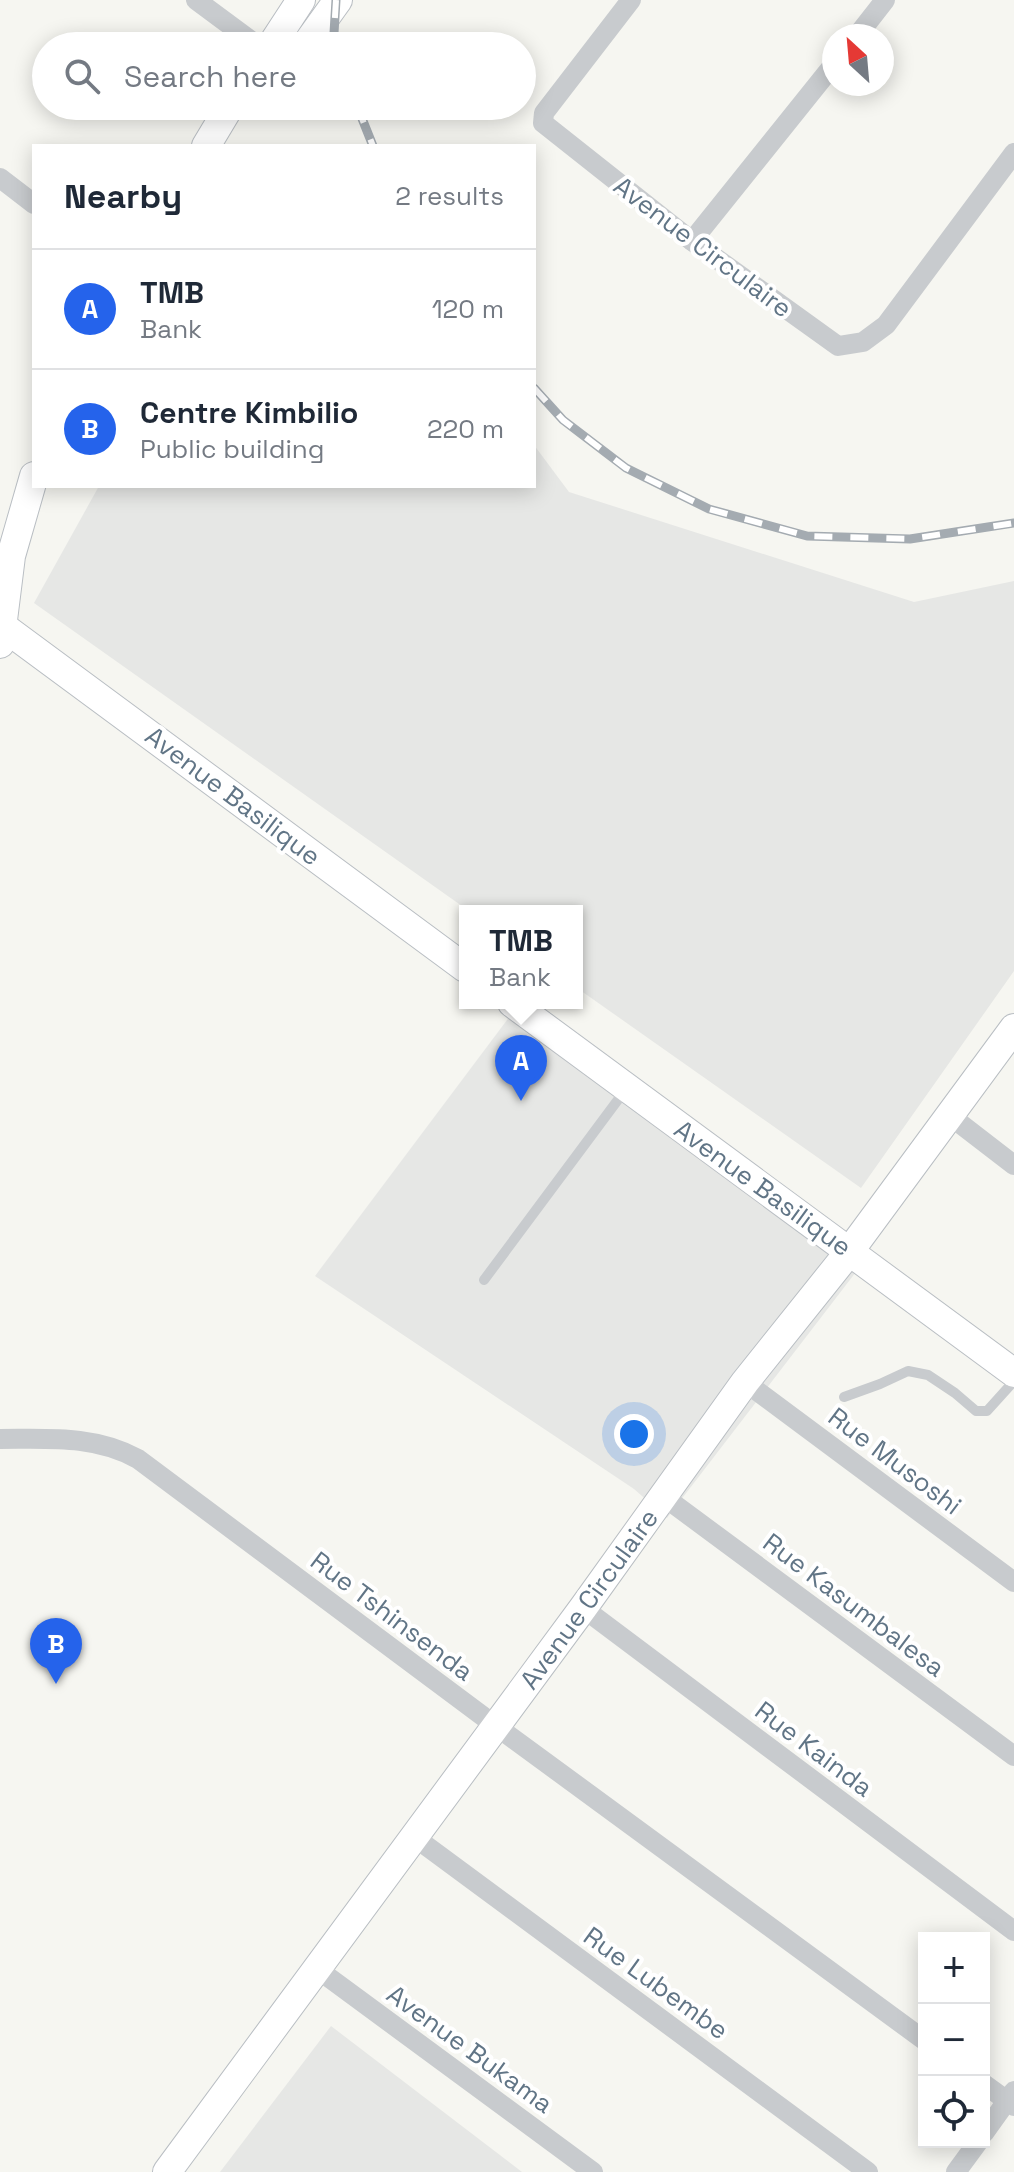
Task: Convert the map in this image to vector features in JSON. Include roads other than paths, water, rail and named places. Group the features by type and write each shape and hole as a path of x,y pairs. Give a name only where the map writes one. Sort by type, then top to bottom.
{"street":[{"path":"196,0 239,32"},
{"path":"280,32 301,0"},
{"path":"315,32 338,0"},
{"name":"Avenue Circulaire","path":"631,0 544,113 543,123 692,241 838,346 863,342 886,325 1014,153"},
{"path":"866,24 885,0"},
{"path":"692,241 822,79"},
{"path":"207,144 222,120"},
{"path":"0,178 32,202"},
{"path":"1,635 11,556 32,483"},
{"name":"Avenue Basilique","path":"1,635 459,964"},
{"name":"Avenue Basilique","path":"520,1009 1014,1373"},
{"name":"Avenue Circulaire","path":"167,2172 583,1608 745,1382 849,1252 1014,1028"},
{"path":"949,1115 1014,1165"},
{"name":"Rue Musoshi","path":"745,1382 1014,1582"},
{"name":"Rue Tshinsenda","path":"0,1439 70,1438 102,1444 131,1455 918,2036"},
{"name":"Rue Kasumbalesa","path":"663,1496 1014,1756"},
{"name":"Rue Kainda","path":"583,1608 1014,1931"},
{"name":"Rue Lubembe","path":"413,1836 868,2172"},
{"name":"Avenue Bukama","path":"316,1968 593,2172"},
{"path":"990,2087 1012,2100 990,2126"},
{"path":"956,2172 974,2148"}],"lane":[{"path":"484,1280 627,1088"},
{"path":"844,1397 908,1371 928,1375 976,1411 987,1411 1014,1381"}],"railway":[{"path":"334,32 336,0"},
{"path":"363,120 372,144"},
{"path":"536,390 563,420 626,468 709,509 807,536 910,539 1014,523"}],"place":[{"name":"TMB","path":"521,1101"},
{"name":"Centre Kimbilio","path":"56,1684"}]}
